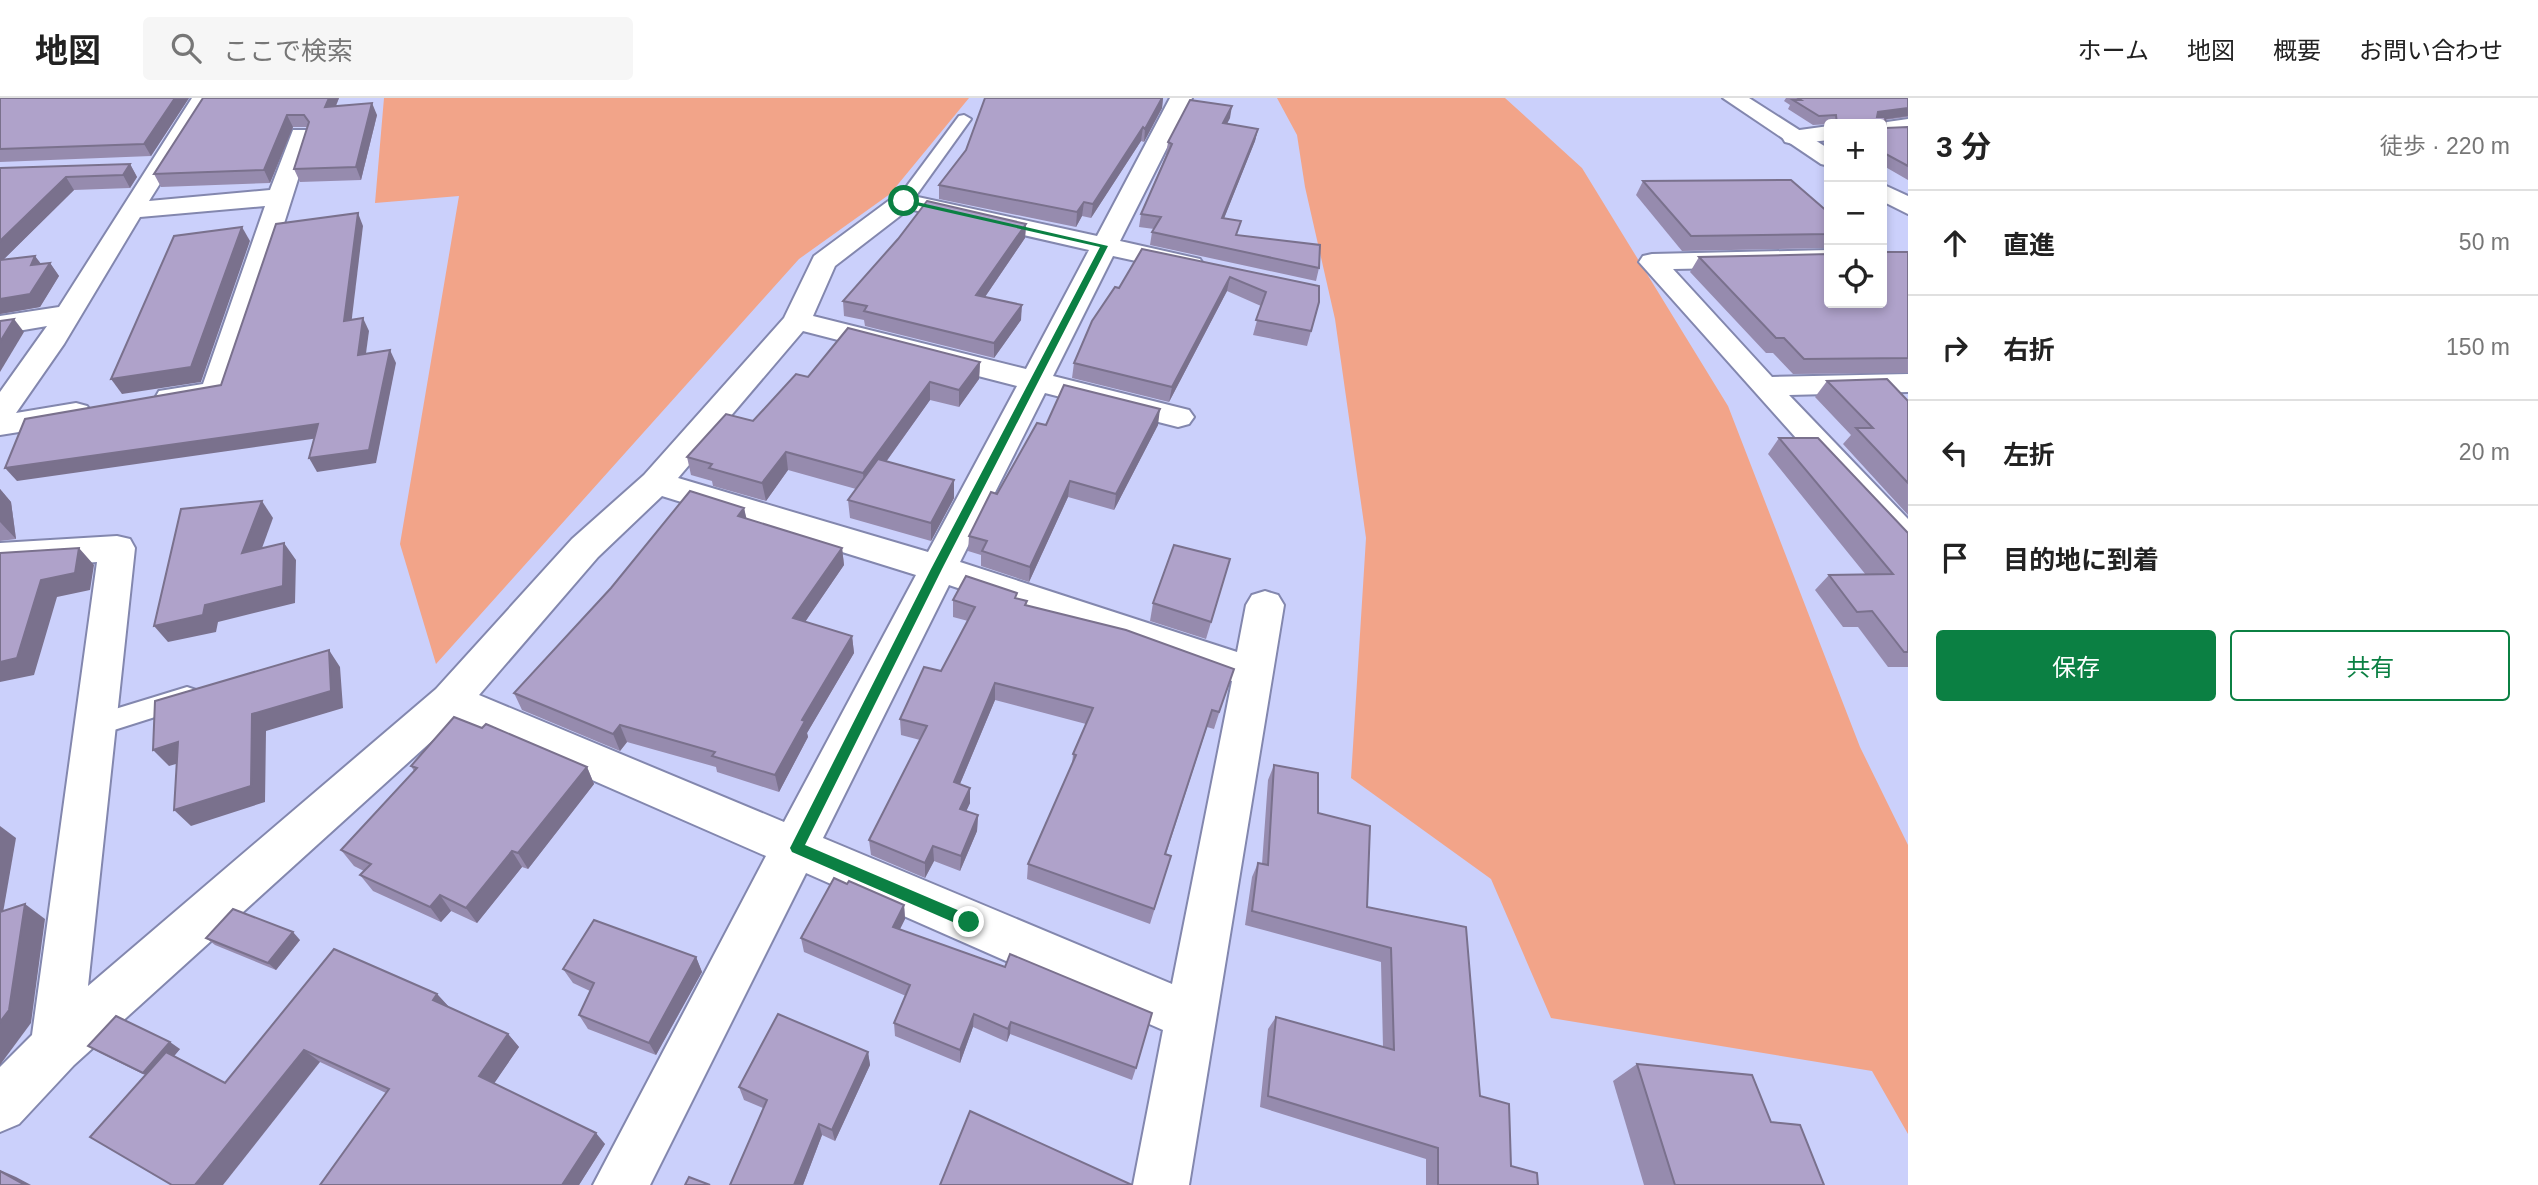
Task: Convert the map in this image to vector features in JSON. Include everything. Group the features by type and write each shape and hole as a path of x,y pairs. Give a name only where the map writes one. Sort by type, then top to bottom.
{"street":[{"path":"6,399 69,314 131,210 203,98"},
{"path":"621,1185 797,848 937,569 1181,98"},
{"path":"1734,98 1824,156"},
{"path":"1887,128 1908,126"},
{"path":"1793,137 1824,134"},
{"path":"149,402 216,391 300,135"},
{"path":"133,167 160,166"},
{"path":"1887,194 1908,207"},
{"path":"131,210 280,197"},
{"path":"0,1105 56,1047 450,700 585,548 656,483 797,321 823,262 904,201 1214,270"},
{"path":"1824,258 1651,262 1908,541"},
{"path":"0,325 69,314"},
{"path":"797,321 1178,417"},
{"path":"1764,386 1908,383"},
{"path":"0,425 108,408"},
{"path":"656,483 937,569 1254,673"},
{"path":"0,556 117,548 56,1047"},
{"path":"1161,1185 1265,605"},
{"path":"450,700 1191,1017"}],"lane":[{"path":"904,201 964,119"},
{"path":"94,726 213,689"}],"shaded area":[{"path":"384,98 969,98 890,194 799,259 436,664 400,544 459,196 375,203"},
{"path":"1277,98 1505,98 1582,168 1728,406 1860,747 1908,845 1908,1134 1872,1071 1551,1018 1491,879 1351,778 1366,538 1335,319 1305,187 1297,135"}],"building":[{"path":"0,98 175,98 144,144 0,149"},
{"path":"203,98 329,98 325,107 372,103 356,167 294,169 309,122 304,115 287,115 264,170 154,174"},
{"path":"985,98 1162,98 1145,129 1143,127 1093,204 1084,202 1077,212 939,185 966,150"},
{"path":"1798,98 1908,98 1908,108 1878,112 1877,117 1885,119 1836,119 1836,115 1819,116 1793,100 1801,100"},
{"path":"1190,100 1232,106 1223,123 1258,129 1222,218 1241,221 1236,235 1320,245 1319,268 1152,232 1161,217 1141,214 1172,144 1168,142"},
{"path":"1908,127 1908,166 1887,155 1887,128"},
{"path":"130,164 123,175 66,177 0,241 0,168"},
{"path":"1791,180 1824,209 1824,234 1691,236 1643,181"},
{"path":"927,201 1026,224 976,295 1022,305 994,343 864,311 867,306 843,301 898,239"},
{"path":"358,213 344,321 363,318 358,355 390,350 369,450 309,458 318,424 5,468 25,419 221,385 276,224"},
{"path":"242,227 191,367 111,379 174,236"},
{"path":"1142,249 1319,286 1319,302 1311,331 1256,320 1266,292 1230,277 1172,387 1074,363 1092,321 1115,287 1119,288"},
{"path":"1887,252 1908,252 1908,358 1804,359 1784,338 1776,338 1699,257 1824,254 1824,308 1887,308"},
{"path":"35,256 31,265 50,263 30,294 0,299 0,260"},
{"path":"14,319 0,342 0,321"},
{"path":"848,328 980,362 959,390 930,382 863,473 786,452 762,483 709,468 712,464 687,457 726,414 753,421 796,374 808,377"},
{"path":"1887,379 1908,401 1908,483 1856,428 1873,428 1827,381"},
{"path":"1064,385 1160,409 1116,494 1070,481 1030,567 982,551 987,541 969,536 991,492 997,494 1037,423 1046,425"},
{"path":"1779,438 1818,438 1908,533 1908,652 1904,652 1872,611 1857,612 1829,575 1893,574"},
{"path":"878,459 954,480 931,523 848,500"},
{"path":"690,491 744,508 738,516 842,548 793,618 852,636 802,720 805,721 775,775 712,756 715,752 620,725 613,734 514,693 611,588"},
{"path":"262,501 242,553 284,543 283,586 205,605 203,615 154,626 181,509"},
{"path":"1174,545 1230,559 1211,622 1153,603"},
{"path":"79,548 75,573 41,580 17,658 0,662 0,553"},
{"path":"966,576 1017,593 1015,598 1027,601 1025,605 1126,630 1234,669 1219,712 1212,710 1165,854 1171,856 1154,909 1028,864 1076,755 1073,754 1093,708 995,683 954,782 970,788 960,809 978,815 961,856 933,846 925,863 869,840 927,726 900,719 924,667 941,671 975,607 953,600"},
{"path":"329,650 331,691 252,714 251,786 174,810 178,742 153,750 155,701"},
{"path":"454,717 482,728 486,724 587,767 518,853 512,851 466,908 440,895 430,907 360,875 371,864 341,850 417,768 411,766"},
{"path":"1274,765 1318,773 1318,813 1370,826 1367,907 1466,927 1480,1096 1509,1104 1511,1166 1537,1173 1538,1185 1438,1185 1438,1148 1268,1096 1276,1017 1394,1050 1391,948 1252,911 1258,863 1268,865"},
{"path":"834,878 847,884 849,881 904,905 893,927 1005,967 1010,954 1152,1013 1136,1068 1011,1022 1008,1029 974,1014 960,1050 894,1023 910,985 801,938"},
{"path":"25,904 9,1010 0,1022 0,912"},
{"path":"233,909 293,932 268,963 206,938"},
{"path":"594,920 696,957 649,1043 579,1015 594,983 563,969"},
{"path":"334,949 437,994 433,1000 508,1034 479,1076 596,1133 562,1185 320,1185 389,1089 304,1050 195,1185 172,1185 90,1137 166,1052 225,1083"},
{"path":"778,1014 868,1052 832,1130 819,1124 794,1185 730,1185 767,1100 739,1087"},
{"path":"116,1016 170,1042 143,1073 88,1046"},
{"path":"1637,1064 1752,1075 1771,1122 1800,1125 1824,1185 1675,1185"},
{"path":"970,1111 1132,1185 940,1185"},
{"path":"0,1171 25,1185 0,1185"},
{"path":"689,1177 710,1185 685,1185"}],"route":[{"path":"904,201 1105,246 937,569 797,848 969,922"}]}
